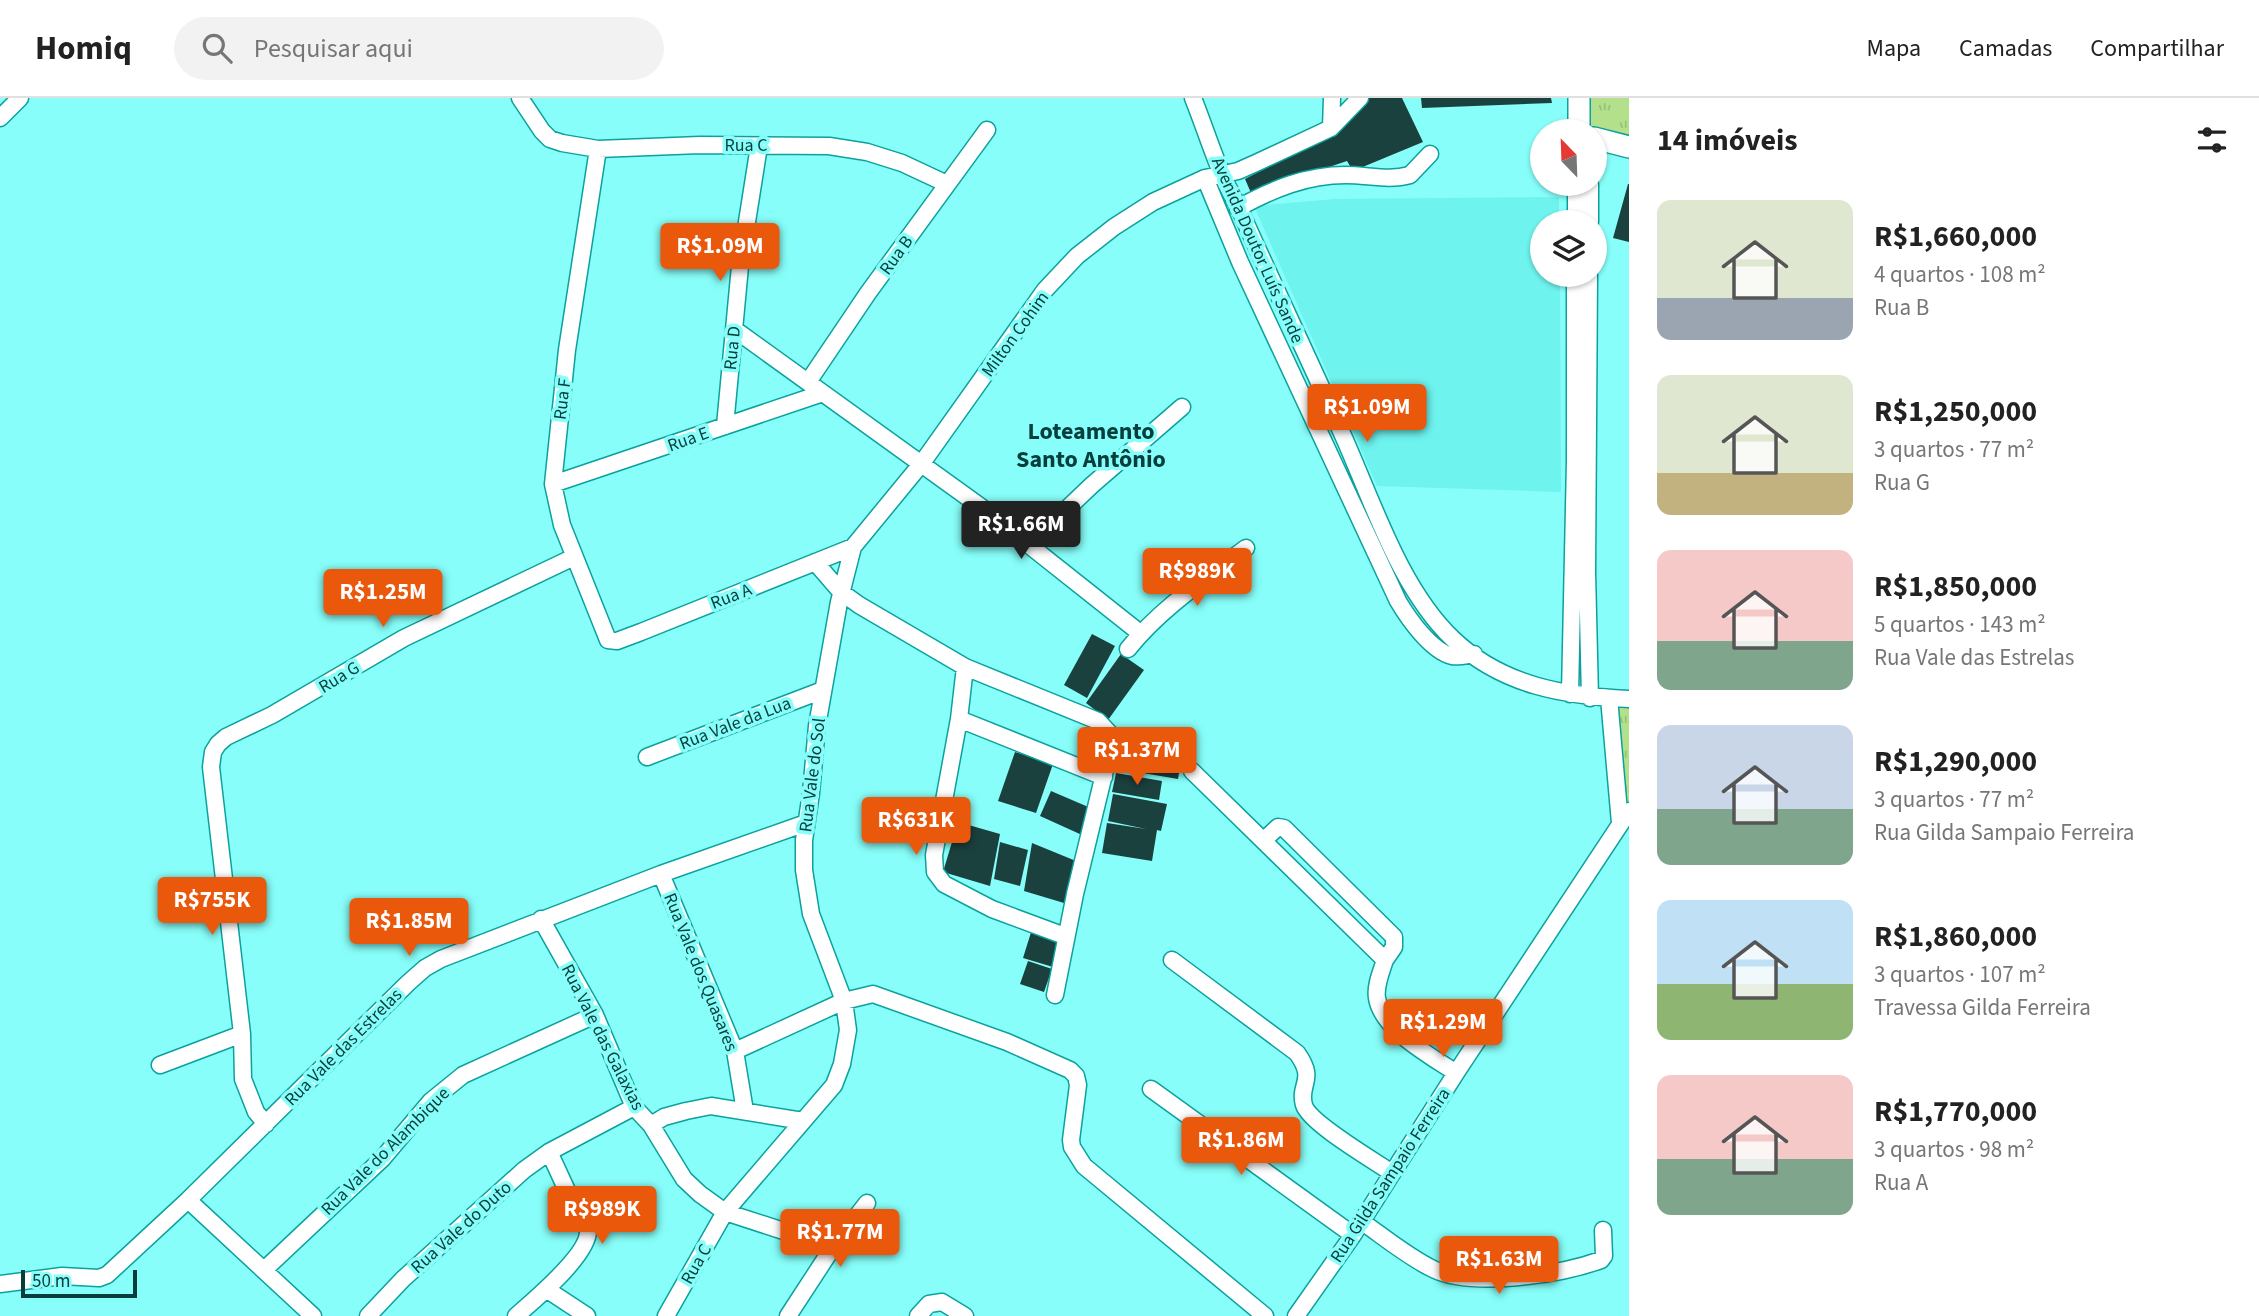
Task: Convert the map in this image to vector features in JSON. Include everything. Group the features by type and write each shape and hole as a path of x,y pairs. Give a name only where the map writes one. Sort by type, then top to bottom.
{"main road":[{"path":"1607,141 1629,147"}],"street":[{"path":"0,118 20,98"},
{"name":"Rua C","path":"520,98 542,131 555,141 598,149 700,145 829,146 867,152 902,163 947,184"},
{"name":"Avenida Doutor Luís Sande","path":"1193,98 1222,174 1409,582 1428,611 1454,640 1525,684 1590,698 1629,699"},
{"path":"1331,128 1332,98"},
{"path":"1331,128 1360,98"},
{"name":"Milton Cohim","path":"853,547 922,463 1045,290 1077,256 1114,227 1153,202 1205,178 1238,171 1331,128"},
{"name":"Rua B","path":"808,382 868,293 988,130"},
{"name":"Rua D","path":"725,426 740,267 759,146"},
{"name":"Rua F","path":"598,149 567,350 554,485 562,525 608,640"},
{"path":"1238,208 1269,191 1317,176 1382,178 1410,175 1430,154"},
{"path":"1205,178 1240,262 1398,601 1411,622 1440,650 1449,655 1474,654"},
{"path":"1570,694 1581,461 1582,300 1579,287"},
{"path":"1582,300 1586,287"},
{"path":"734,329 922,463 1140,634"},
{"name":"Rua E","path":"554,485 824,393"},
{"path":"1029,545 1091,485 1182,407"},
{"path":"1581,461 1590,698"},
{"name":"Rua A","path":"608,640 617,641 641,632 853,547"},
{"name":"Rua Vale do Sol","path":"803,1121 834,1085 842,1065 848,1030 844,1001 811,914 804,870 806,822 823,690 841,592 853,547"},
{"path":"1128,649 1140,634 1180,599 1246,548"},
{"name":"Rua G","path":"242,1034 211,767 213,752 218,744 226,737 321,688 404,638 574,557"},
{"path":"815,562 841,592 859,605 965,667 1098,721 1113,737 1074,894 1055,995"},
{"path":"1572,631 1588,632"},
{"path":"965,667 934,867 939,880 944,884 992,909 1067,935"},
{"name":"Rua Vale da Lua","path":"647,757 823,690"},
{"path":"1609,698 1625,817"},
{"path":"959,719 1104,777"},
{"path":"1192,771 1385,960"},
{"name":"Rua Gilda Sampaio Ferreira","path":"1296,1316 1357,1228 1625,817"},
{"name":"Rua Vale das Estrelas","path":"0,1284 62,1276 104,1277 188,1200 425,968 541,919 806,822"},
{"path":"1264,839 1278,827 1284,828 1394,937 1394,947 1385,960 1377,997 1381,1012 1393,1027 1456,1073"},
{"name":"Rua Vale dos Quasares","path":"662,874 735,1051 745,1111"},
{"name":"Rua Vale das Galaxias","path":"541,919 596,1015 634,1107 651,1125 684,1180 725,1212"},
{"path":"1172,960 1297,1053 1307,1068 1304,1105 1308,1112 1326,1129 1392,1173"},
{"path":"735,1051 844,1001 873,994 1007,1042 1073,1072 1078,1085 1071,1140 1084,1166 1265,1316"},
{"name":"Rua Vale do Alambique","path":"264,1270 382,1159 431,1101 464,1075 596,1015"},
{"path":"160,1065 242,1034 243,1079 256,1112 266,1124"},
{"path":"1151,1089 1357,1228 1432,1269 1455,1277 1540,1274 1592,1263 1604,1256 1603,1230"},
{"path":"651,1125 664,1117 711,1106 803,1121"},
{"name":"Rua Vale do Duto","path":"368,1316 403,1279 483,1205 549,1152 634,1107"},
{"name":"Rua C","path":"666,1316 725,1212 803,1121"},
{"path":"516,1316 568,1267 582,1248 588,1230 549,1152"},
{"path":"188,1200 313,1316"},
{"path":"788,1316 833,1247 867,1203"},
{"path":"725,1212 833,1247"},
{"path":"547,1289 587,1316"},
{"path":"918,1316 929,1304 942,1302 965,1316"}],"shaded area":[{"path":"1559,197 1559,210 1530,210 1530,287 1560,287 1561,492 1377,486 1254,206 1335,199"}],"green space":[{"path":"1579,98 1629,98 1629,147 1607,138 1607,119 1585,119"},
{"path":"1629,700 1629,811 1620,823 1610,703"}],"building":[{"path":"1367,98 1402,98 1423,142 1353,171 1347,161 1251,193 1245,179 1336,131"},
{"path":"1421,98 1551,98 1552,103 1422,108"},
{"path":"1629,184 1629,242 1613,238"},
{"path":"1092,634 1115,646 1087,698 1064,685"},
{"path":"1121,654 1144,670 1108,720 1086,703"},
{"path":"1124,741 1183,750 1178,779 1119,769"},
{"path":"1015,752 1053,764 1036,813 998,801"},
{"path":"1116,773 1162,781 1159,800 1112,792"},
{"path":"1051,791 1093,809 1082,835 1040,816"},
{"path":"1113,794 1167,804 1161,831 1157,830 1152,861 1102,853 1107,823 1146,829 1108,821"},
{"path":"958,822 1000,834 990,886 943,872"},
{"path":"1000,842 1028,850 1020,886 994,879"},
{"path":"1032,843 1076,861 1064,903 1024,891"},
{"path":"1033,926 1062,935 1053,967 1023,958"},
{"path":"1028,961 1052,969 1044,992 1020,984"}],"district":[{"name":"Loteamento Santo Antônio","path":"1091,445"}]}
